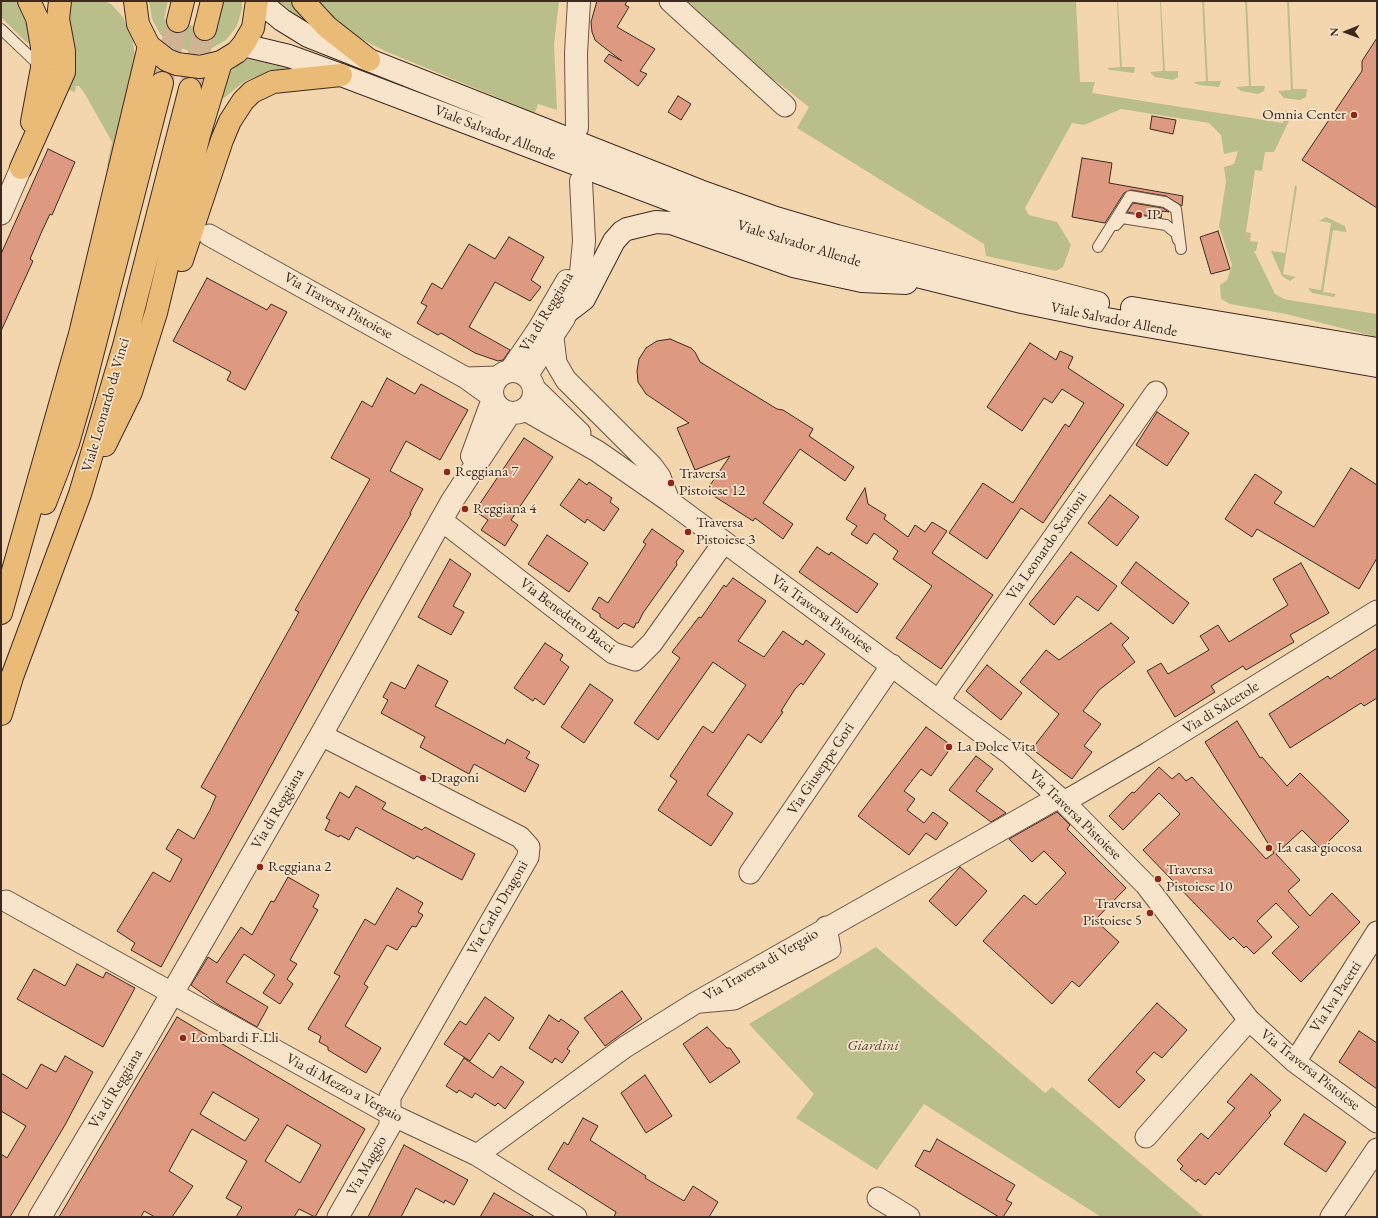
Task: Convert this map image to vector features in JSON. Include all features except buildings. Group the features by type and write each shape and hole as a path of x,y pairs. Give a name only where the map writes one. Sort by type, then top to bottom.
{"main road":[{"path":"21,168 39,93 42,68 41,32 37,18 29,1"},
{"path":"21,168 64,72 64,51 58,19 60,1"},
{"path":"205,29 212,1"},
{"path":"130,5 150,46 162,56 177,64 200,67 221,62 237,52 253,28 258,1"},
{"name":"Viale Salvador Allende","path":"258,1 282,20 308,36 693,188 776,218 837,236 1091,302 1377,349"},
{"path":"303,1 327,27 370,60"},
{"path":"577,128 576,52 579,1"},
{"name":"Viale Salvador Allende","path":"243,45 289,56 780,240 945,284 1095,318 1377,366"},
{"path":"1,613 80,334 150,46"},
{"path":"80,494 126,404 156,313 199,135 221,62"},
{"path":"156,313 183,257 230,121 243,101 252,92 273,82 341,75"},
{"name":"Viale Leonardo da Vinci","path":"1,624 68,443 79,406 162,83"},
{"name":"Viale Leonardo da Vinci","path":"1,714 12,677 80,494 124,346 190,89"},
{"name":"Via di Reggiana","path":"509,384 553,337 567,312 581,273 583,254 581,182"},
{"path":"567,312 584,299 614,241 622,232 626,229 656,222 671,223 777,261 850,279 874,282 945,284"},
{"name":"Via di Reggiana","path":"40,1217 321,735 464,481 509,384 583,254"},
{"path":"509,384 497,407 517,411"},
{"name":"Via di Reggiana","path":"464,481 517,411 532,402 509,384"}],"street":[{"path":"670,1 785,106"},
{"path":"1,214 21,168"},
{"name":"Via Traversa Pistoiese","path":"209,235 466,378 484,391 509,384 598,451 669,501 892,665 1009,753 1061,800 1146,885 1249,1020 1295,1062 1377,1122"},
{"path":"553,337 556,363 566,380 652,466 660,477 669,501"},
{"name":"Via Leonardo Scarioni","path":"939,700 1156,392"},
{"name":"Via Traversa Pistoiese","path":"517,411 598,451"},
{"name":"Via Benedetto Bacci","path":"441,520 613,653 635,660 652,643 724,542"},
{"name":"Via di Salcetole","path":"1061,800 1148,753 1377,611"},
{"name":"Via Giuseppe Gori","path":"750,874 892,665"},
{"name":"Via Carlo Dragoni","path":"321,735 520,836 529,847 528,857 390,1097 390,1114"},
{"name":"Via Traversa di Vergaio","path":"477,1155 625,1047 697,1002 826,927 1061,800"},
{"name":"Via di Mezzo a Vergaio","path":"6,902 390,1114 477,1155 576,1217"},
{"name":"Via Iva Pacetti","path":"1295,1062 1377,932"},
{"path":"1146,1137 1249,1020"},
{"name":"Via Maggio","path":"338,1217 390,1126 390,1114"},
{"path":"1331,1217 1377,1150"},
{"path":"878,1198 909,1217"}],"lane":[{"path":"1,29 42,68"},
{"path":"1130,196 1165,202 1176,209 1181,249 1176,233 1166,225 1122,218 1098,247 1130,196"}],"green space":[{"path":"1,1 22,1 32,43 27,43 1,17"},
{"path":"70,1 105,1 111,4 123,17 133,42 135,59 115,168 107,166 112,142 85,94 79,86 76,86 75,92 69,90 71,41 68,4"},
{"path":"149,1 168,1 164,19 216,32 224,1 242,1 242,9 237,26 226,40 212,48 189,51 173,45 160,34 152,19"},
{"path":"278,1 296,1 317,28 298,18"},
{"path":"312,1 559,1 554,44 557,110 538,104 535,113 385,51 348,32"},
{"path":"677,1 1076,1 1080,82 1095,82 1092,93 1283,123 1286,110 1287,111 1290,115 1290,119 1274,152 1265,152 1262,171 1255,170 1246,232 1251,233 1250,241 1258,242 1256,251 1254,251 1275,294 1284,299 1377,314 1377,337 1286,314 1230,304 1221,299 1220,285 1227,280 1232,265 1219,226 1226,182 1224,167 1234,164 1238,151 1224,154 1221,135 1209,123 1121,109 1084,125 1072,123 1025,208 1029,215 1057,222 1071,245 1063,267 1056,271 986,256 984,244 797,128 809,107 776,81 765,78"},
{"path":"1117,1 1122,67 1135,67 1134,73 1110,70 1107,68 1120,67"},
{"path":"1160,1 1165,71 1178,71 1178,77 1173,80 1155,77 1150,72 1163,71"},
{"path":"1202,1 1204,1 1208,81 1221,81 1219,87 1199,85 1193,82 1206,81"},
{"path":"1245,1 1247,1 1251,86 1265,86 1264,91 1258,94 1241,91 1236,87 1249,86"},
{"path":"1287,1 1289,1 1293,89 1307,89 1306,97 1300,100 1284,98 1278,91 1291,90"},
{"path":"249,57 292,65 290,69 266,73 245,81 224,98 221,95 226,76 245,58"},
{"path":"1295,185 1297,187 1283,274 1296,277 1290,281 1282,276 1271,251 1285,253"},
{"path":"1326,217 1345,226 1346,230 1346,232 1333,230 1323,292 1336,294 1334,297 1312,293 1308,288 1321,290 1331,223 1319,221"},
{"name":"Giardini","path":"876,947 1045,1093 1052,1087 1204,1217 1101,1217 924,1104 877,1170 796,1118 814,1094 749,1024"}],"tunnel":[{"path":"162,83 178,21"},
{"path":"190,89 205,29"}],"place":[{"name":"Omnia Center","path":"1354,115"},
{"name":"IP","path":"1139,215"},
{"name":"Reggiana 7","path":"447,472"},
{"name":"Traversa Pistoiese 12","path":"671,483"},
{"name":"Reggiana 4","path":"465,509"},
{"name":"Traversa Pistoiese 3","path":"688,532"},
{"name":"La Dolce Vita","path":"949,747"},
{"name":"Dragoni","path":"423,778"},
{"name":"La casa giocosa","path":"1269,848"},
{"name":"Reggiana 2","path":"260,867"},
{"name":"Traversa Pistoiese 10","path":"1158,879"},
{"name":"Traversa Pistoiese 5","path":"1150,913"},
{"name":"Lombardi F.Lli","path":"183,1038"}]}
